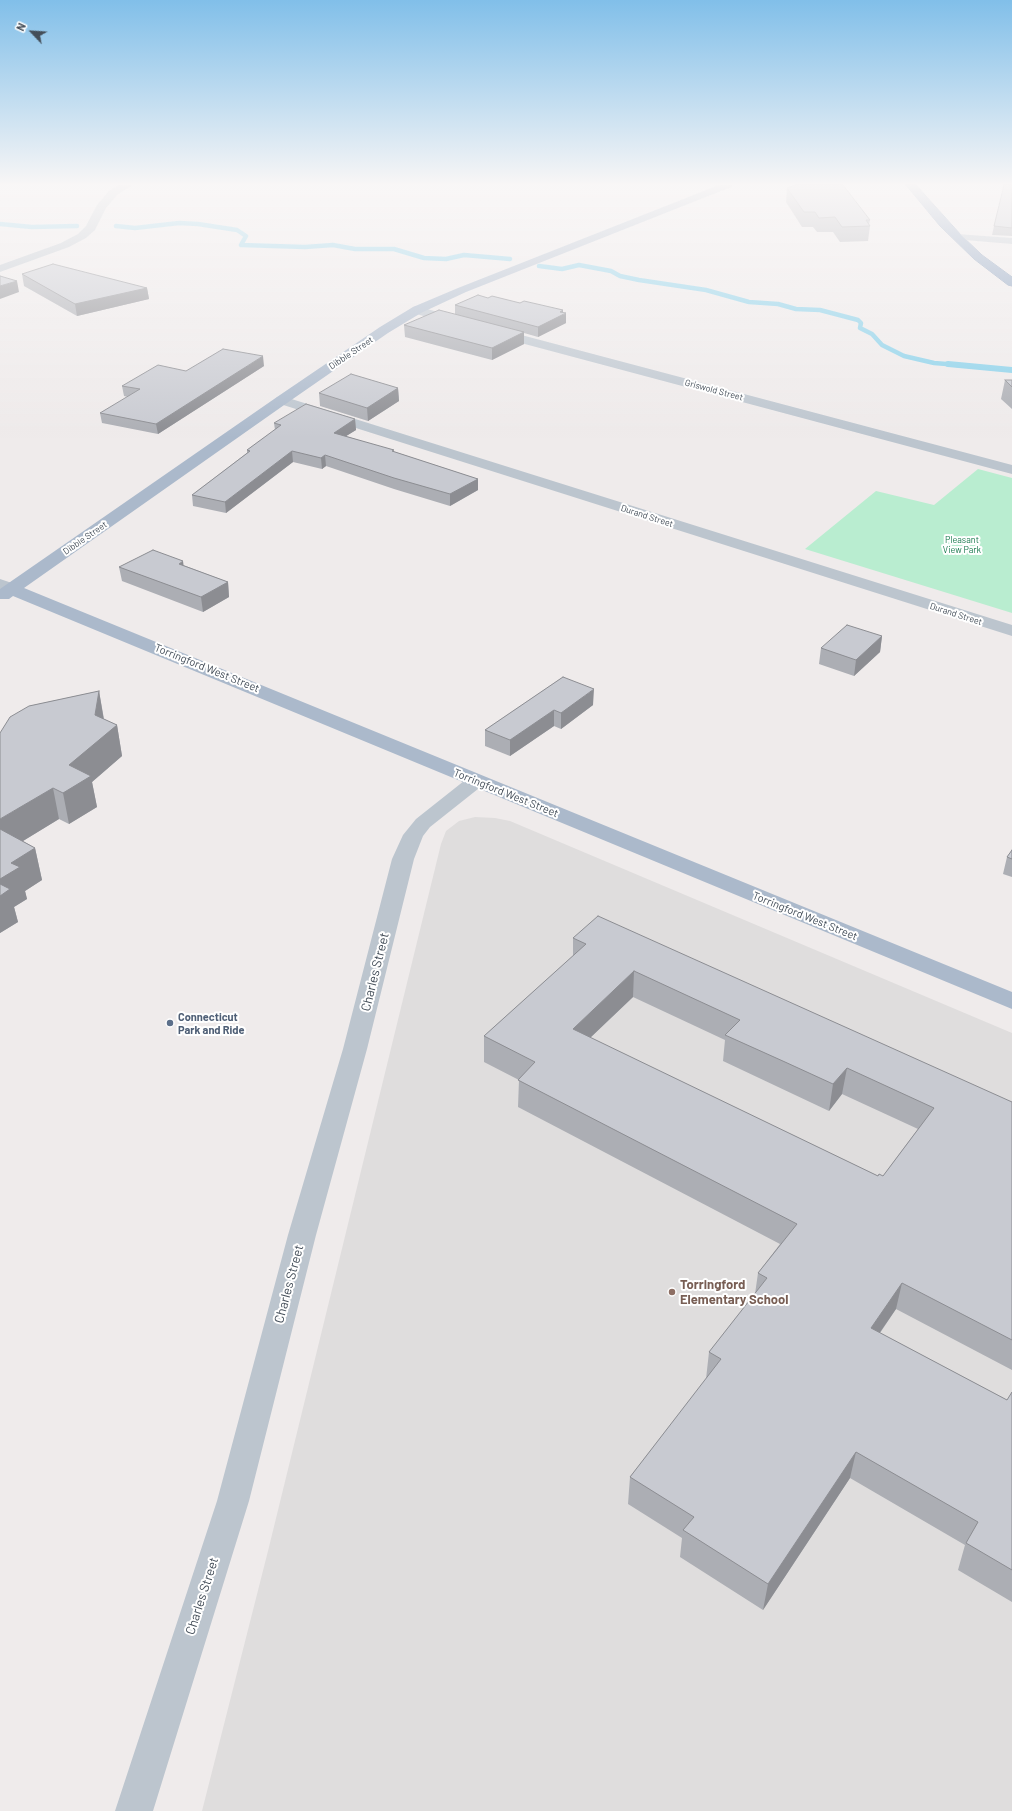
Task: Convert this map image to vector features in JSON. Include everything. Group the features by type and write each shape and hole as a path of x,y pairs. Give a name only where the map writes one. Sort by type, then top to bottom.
{"highway":[{"path":"994,270 1012,283"}],"main road":[{"name":"Dibble Street","path":"4,590 384,330 417,310 514,270"},
{"name":"Torringford West Street","path":"4,590 288,701 476,781 1012,1001"}],"street":[{"path":"417,310 470,325"},
{"name":"Griswold Street","path":"485,329 1012,470"},
{"name":"Durand Street","path":"282,400 1012,631"},
{"name":"Charles Street","path":"134,1811 233,1501 302,1235 355,1049 404,859 413,835 423,823 476,781"}],"shaded area":[{"name":"Torringford Elementary School","path":"475,817 495,818 510,821 1012,1033 1012,1811 202,1811 268,1551 441,844 446,831 459,821"}],"green space":[{"name":"Pleasant View Park","path":"978,469 1012,478 1012,613 805,549 876,491 934,505"}],"building":[{"path":"36,270 75,270 147,288 75,304 22,274"},
{"path":"0,276 17,281 0,286"},
{"path":"478,295 488,298 492,296 520,303 524,301 563,310 560,312 566,313 538,327 455,305"},
{"path":"439,310 524,332 492,348 404,325"},
{"path":"223,349 263,356 156,424 100,413 140,389 122,386 158,365 186,371"},
{"path":"351,374 398,388 367,408 319,393"},
{"path":"1005,380 1012,380 1012,387"},
{"path":"306,404 355,419 334,433 394,450 392,451 478,479 450,494 394,478 325,455 321,458 292,451 225,502 192,495 250,451 247,450 281,425 274,423"},
{"path":"153,550 183,561 179,564 228,582 201,597 119,567"},
{"path":"847,625 882,636 856,660 821,648"},
{"path":"563,677 594,689 561,713 554,710 510,740 485,730"},
{"path":"99,691 95,715 117,725 69,765 91,776 63,793 53,788 0,819 0,733 10,717 29,706"},
{"path":"0,829 35,848 11,863 20,867 0,879"},
{"path":"1012,850 1012,859 1007,857"},
{"path":"0,884 10,889 0,896"},
{"path":"598,916 1012,1102 1012,1340 902,1283 871,1328 1007,1400 1012,1392 1012,1570 966,1543 978,1522 856,1452 768,1584 683,1530 694,1517 630,1477 721,1359 709,1352 767,1278 758,1273 797,1224 518,1080 535,1062 484,1036 586,944 573,938","holes":["634,971 740,1020 725,1035 833,1084 847,1068 934,1108 883,1176 879,1174 878,1176 573,1029"]}],"waterway":[{"path":"603,270 611,271 620,276 706,290 749,302 778,304 796,309 820,310 858,320 861,323 860,328 872,334 882,345 904,356 934,363 957,365"},
{"path":"948,364 957,365"},
{"path":"957,365 1012,370"}],"place":[{"name":"Connecticut Park and Ride","path":"170,1023"},
{"name":"Torringford Elementary School","path":"672,1292"}]}
